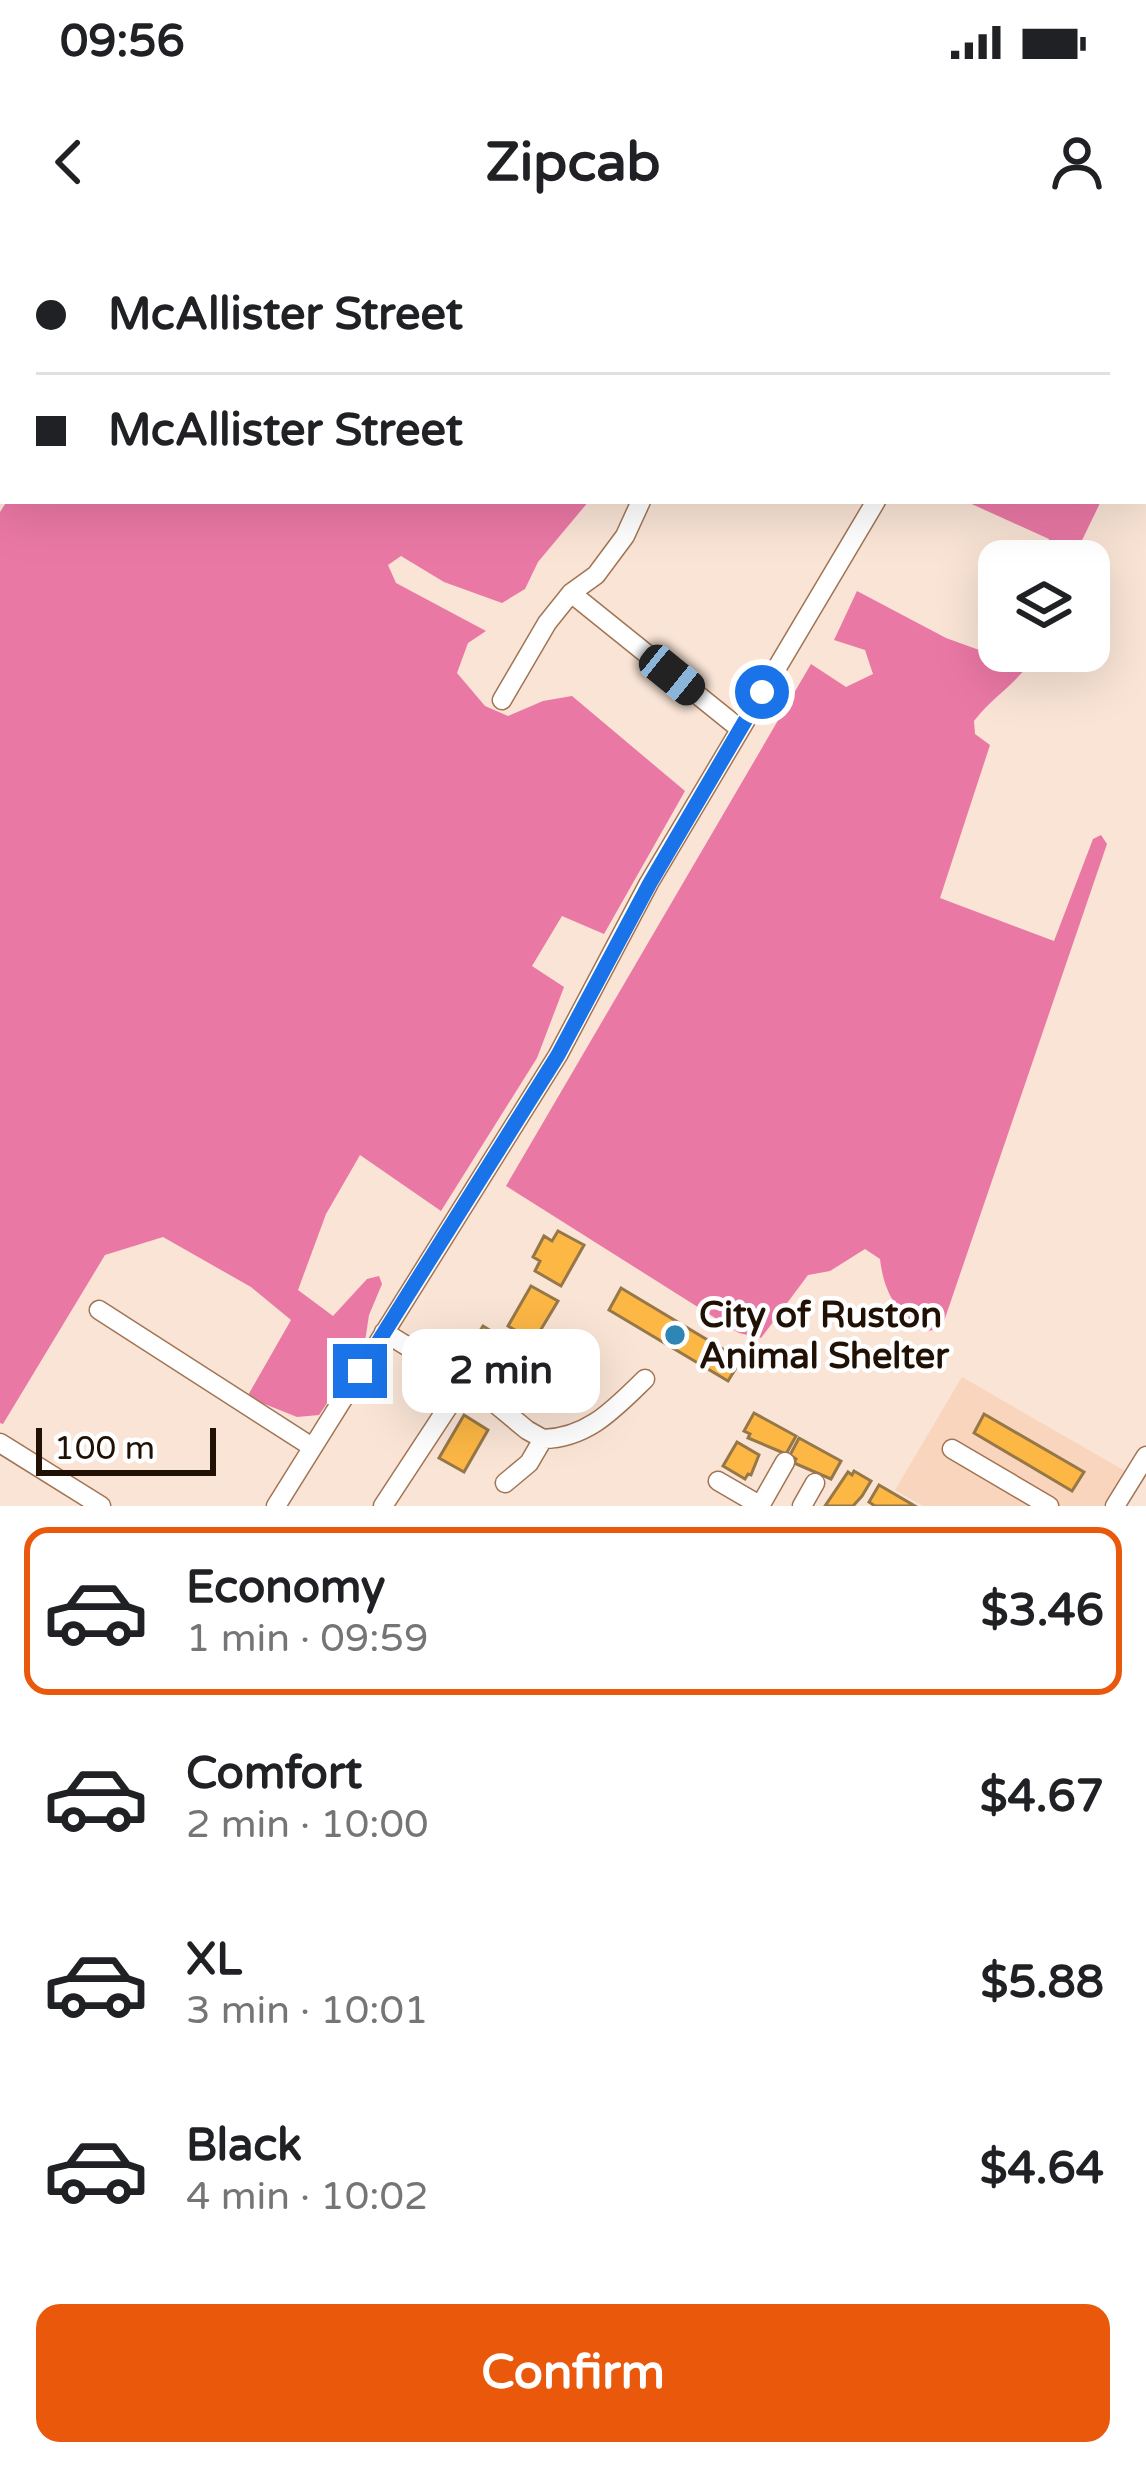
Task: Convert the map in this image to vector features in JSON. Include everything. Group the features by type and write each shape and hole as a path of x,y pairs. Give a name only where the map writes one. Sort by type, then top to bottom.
{"street":[{"path":"502,700 547,623 571,593 596,575 625,536 640,504"},
{"path":"276,1506 558,1055 650,883 874,504"},
{"path":"571,593 740,729"},
{"path":"99,1310 312,1448"},
{"path":"383,1333 480,1390 543,1439 565,1438 591,1427 645,1379"},
{"path":"383,1506 448,1407"},
{"path":"505,1483 529,1462 543,1439"},
{"path":"0,1443 101,1506"},
{"path":"952,1449 1049,1506"},
{"path":"1115,1506 1146,1456"},
{"path":"718,1481 760,1506 785,1462"},
{"path":"802,1506 815,1483"}],"shaded area":[{"path":"5,504 586,504 538,562 525,589 502,603 444,582 401,556 388,565 396,583 486,631 468,643 457,673 485,706 508,716 543,701 572,696 685,791 604,934 562,916 532,966 564,987 537,1058 441,1211 360,1155 326,1214 298,1290 333,1316 367,1279 379,1276 382,1284 369,1315 364,1348 319,1415 297,1417 247,1397 291,1320 251,1287 163,1237 105,1255 0,1423 0,512"},
{"path":"972,504 1100,504 1082,540 1049,540"},
{"path":"857,591 978,650 978,672 1023,672 974,721 975,734 990,745 940,898 1054,941 1093,839 1101,835 1107,844 942,1327 926,1332 907,1318 889,1292 880,1259 865,1249 830,1271 808,1275 761,1338 739,1333 506,1186 811,664 846,687 873,674 865,650 834,640"},
{"path":"962,1377 1125,1471 1104,1506 923,1506 895,1490"}],"building":[{"path":"558,1231 584,1245 561,1286 535,1271 540,1261 533,1257 544,1236 552,1241"},
{"path":"531,1286 558,1301 534,1341 508,1326"},
{"name":"City of Ruston Animal Shelter","path":"621,1288 741,1360 728,1381 609,1310"},
{"path":"483,1326 531,1356 515,1384 465,1355"},
{"path":"754,1413 796,1436 786,1454 748,1438 750,1434 744,1431"},
{"path":"984,1414 1084,1472 1072,1491 974,1433"},
{"path":"464,1415 488,1430 464,1472 439,1458"},
{"path":"799,1438 841,1461 831,1479 794,1463 790,1455"},
{"path":"737,1442 759,1455 745,1479 723,1466"},
{"path":"854,1471 871,1481 862,1496 853,1506 825,1506 848,1472 852,1475"},
{"path":"879,1485 915,1506 875,1506 869,1502"}],"place":[{"name":"City of Ruston Animal Shelter","path":"675,1335"}],"route":[{"path":"360,1371 558,1055 650,883 762,692"}]}
